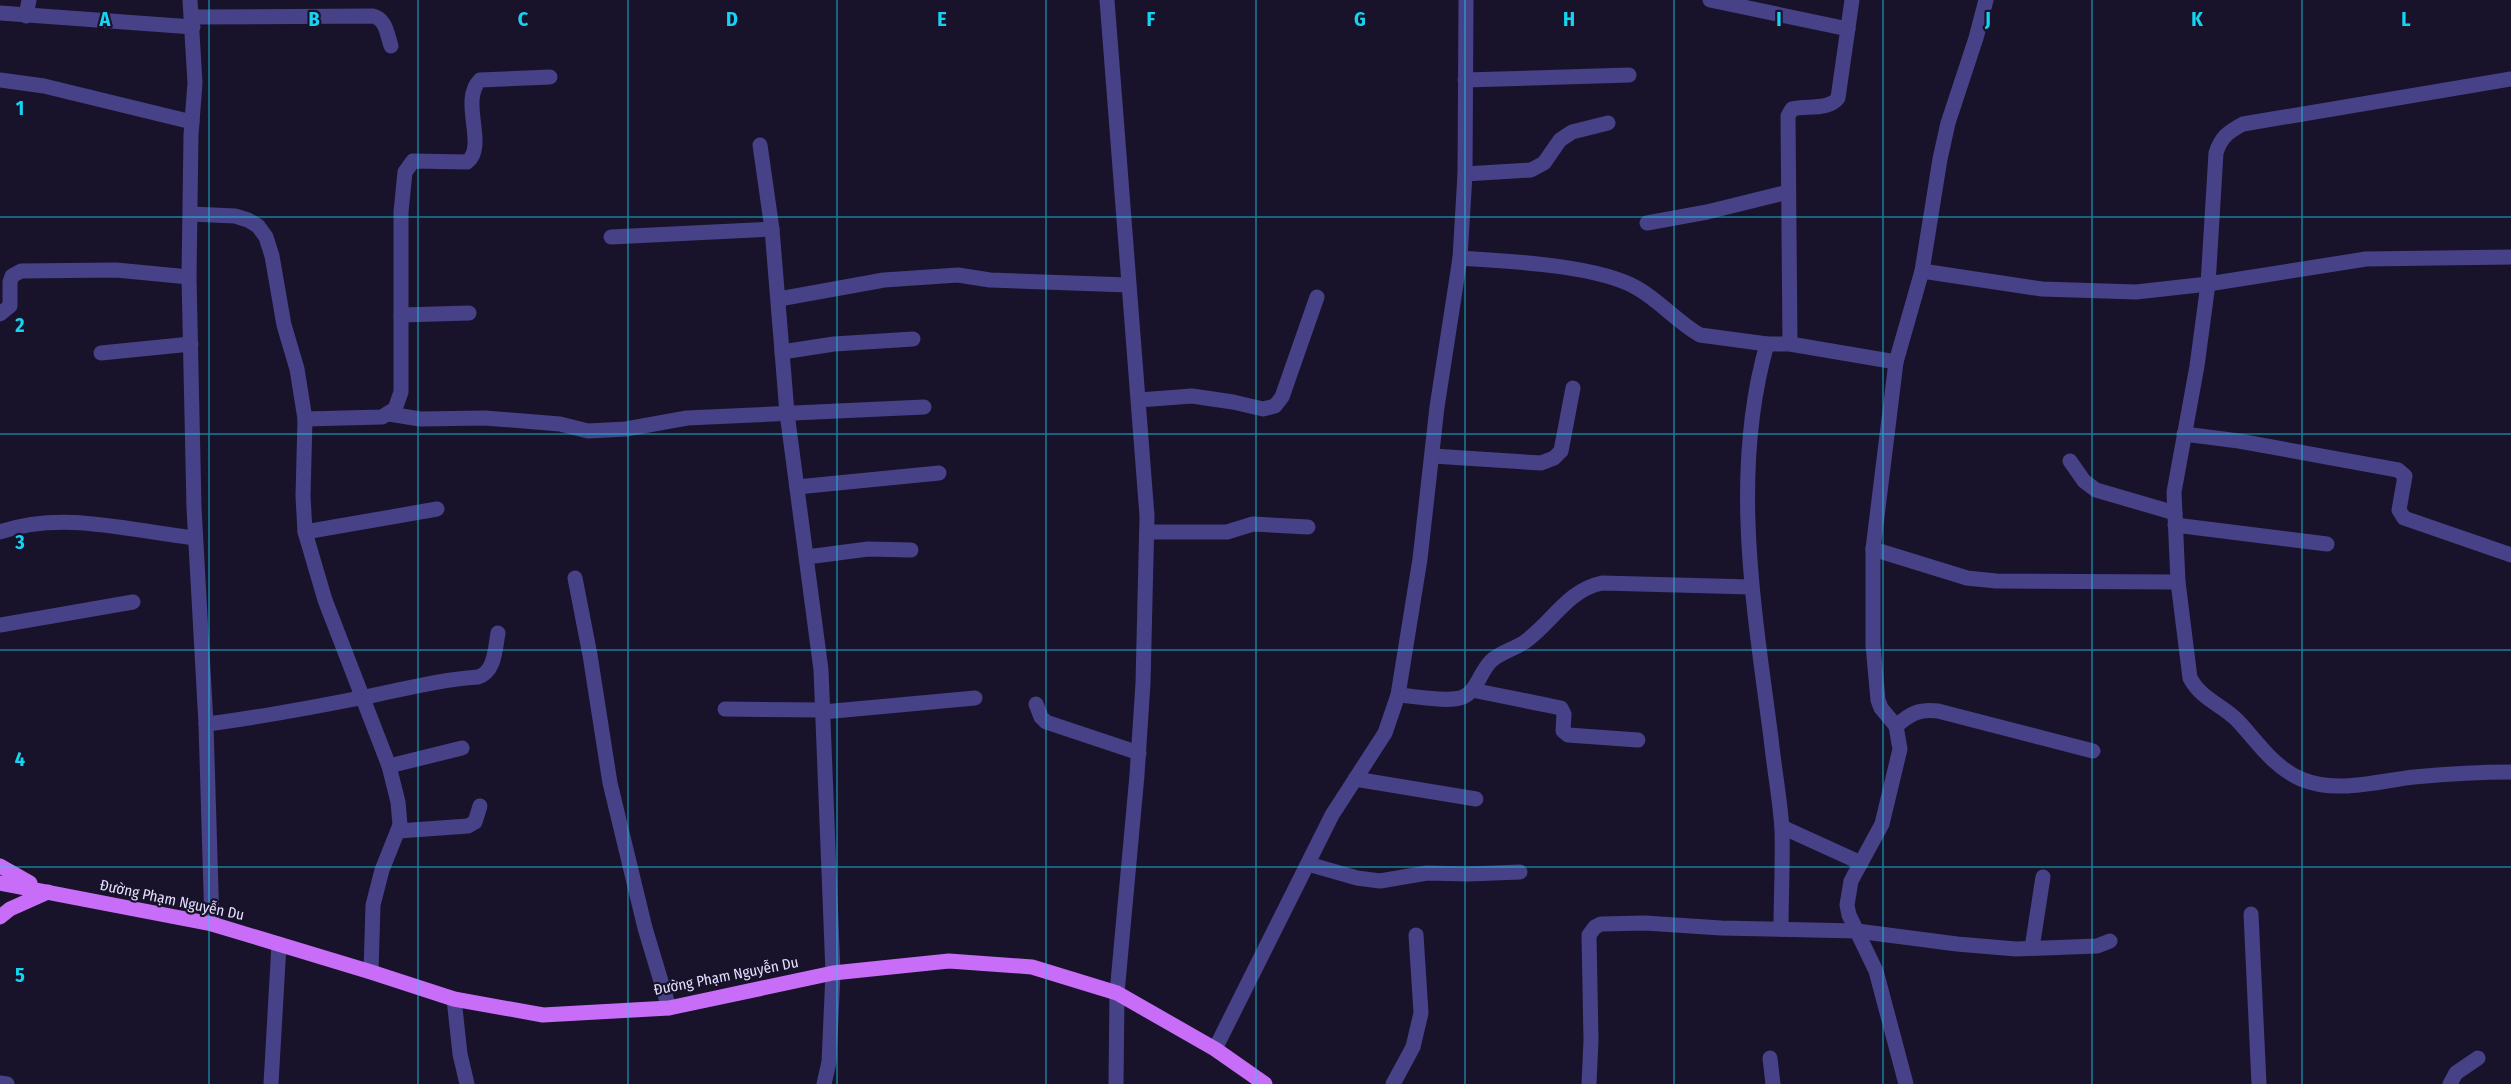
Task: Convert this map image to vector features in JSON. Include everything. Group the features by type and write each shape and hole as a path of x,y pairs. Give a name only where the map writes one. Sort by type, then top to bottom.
{"main road":[{"path":"0,866 12,875 48,892"},
{"name":"Đường Phạm Nguyễn Du","path":"0,883 212,924 454,999 543,1015 669,1008 833,973 949,961 1032,967 1117,993 1215,1049 1265,1084"},
{"path":"0,916 48,892"}],"street":[{"path":"26,16 29,0"},
{"path":"190,0 195,83 189,277 195,538 206,724 212,924"},
{"path":"1107,0 1139,400 1147,532 1139,753 1117,993 1116,1084"},
{"path":"1215,1049 1332,815 1385,733 1398,695 1420,559 1437,407 1460,258 1465,174 1466,0"},
{"path":"1710,0 1848,29"},
{"path":"1790,344 1789,112 1796,108 1834,103 1838,98 1852,0"},
{"path":"1906,1084 1876,971 1849,915 1848,891 1882,824 1900,749 1896,726 1881,708 1875,687 1873,549 1896,362 1922,272 1946,132 1986,0"},
{"path":"0,13 193,22 373,16 384,23 390,46"},
{"path":"1465,80 1629,75"},
{"path":"305,419 382,417 389,414 399,402 401,392 402,212 405,172 413,161 467,162 471,158 475,150 472,102 474,86 480,80 550,77"},
{"path":"2511,79 2243,124 2220,140 2216,153 2208,284 2197,366 2174,492 2178,582 2190,678 2206,699 2229,713 2258,747 2299,778 2331,786 2416,777 2511,772"},
{"path":"0,80 44,86 192,122"},
{"path":"1465,174 1531,170 1544,163 1560,140 1572,132 1608,123"},
{"path":"760,145 772,229 787,413 821,670 833,973 829,1062 824,1084"},
{"path":"1647,223 1707,212 1788,192"},
{"path":"191,214 235,216 248,220 258,226 266,237 272,256 284,325 297,369 305,419 303,496 305,532 325,600 389,766 398,802 398,831 382,870 373,905 371,972"},
{"path":"611,237 772,229"},
{"path":"1922,272 2042,289 2136,292 2208,284 2366,259 2511,257"},
{"path":"1460,258 1517,262 1601,275 1634,286 1656,299 1683,324 1700,335 1767,344 1790,344 1896,362"},
{"path":"0,314 10,306 12,276 21,271 116,270 189,277"},
{"path":"779,299 884,280 958,275 990,280 1128,285"},
{"path":"1139,400 1192,396 1263,409 1275,406 1282,397 1317,297"},
{"path":"401,315 469,313"},
{"path":"782,352 834,344 913,339"},
{"path":"101,353 191,344"},
{"path":"1767,344 1756,381 1750,422 1748,483 1751,587 1782,827 1781,929"},
{"path":"1432,456 1541,463 1554,458 1561,451 1573,388"},
{"path":"389,414 420,419 485,418 560,424 588,431 626,429 687,418 924,407"},
{"path":"2184,434 2239,441 2398,470 2406,479 2399,510 2404,518 2511,555"},
{"path":"2070,461 2084,481 2096,490 2175,519 2327,544"},
{"path":"797,487 939,472"},
{"path":"305,532 437,509"},
{"path":"0,532 42,522 66,521 195,538"},
{"path":"1147,532 1227,532 1253,525 1308,527"},
{"path":"807,557 868,549 911,550"},
{"path":"1873,549 1967,578 1996,581 2178,582"},
{"path":"575,578 590,655 609,783 645,928 669,1008"},
{"path":"1398,695 1452,699 1463,697 1472,690 1492,659 1514,650 1529,639 1575,594 1587,586 1602,583 1751,587"},
{"path":"0,625 133,602"},
{"path":"206,724 254,719 411,685 486,675 490,669 498,633"},
{"path":"1472,690 1561,708 1564,714 1563,731 1568,735 1638,740"},
{"path":"724,709 823,711 975,698"},
{"path":"1036,704 1041,717 1046,722 1139,753"},
{"path":"1896,726 1911,713 1921,709 1938,711 2093,751"},
{"path":"389,766 462,748"},
{"path":"1355,779 1476,799"},
{"path":"398,831 468,826 475,822 480,806"},
{"path":"1782,827 1861,863"},
{"path":"1308,864 1357,878 1380,881 1427,873 1520,872"},
{"path":"2032,948 2043,877"},
{"path":"2251,914 2259,1084"},
{"path":"1589,1084 1592,1040 1589,935 1595,927 1601,924 1645,923 1857,932 1957,944 2032,948 2097,946 2110,941"},
{"path":"1394,1084 1413,1047 1421,1013 1416,936"},
{"path":"271,1084 279,944"},
{"path":"454,999 460,1054 467,1084"},
{"path":"1770,1058 1773,1084"},
{"path":"2450,1084 2456,1073 2478,1058"},
{"path":"0,1083 7,1084"}]}
